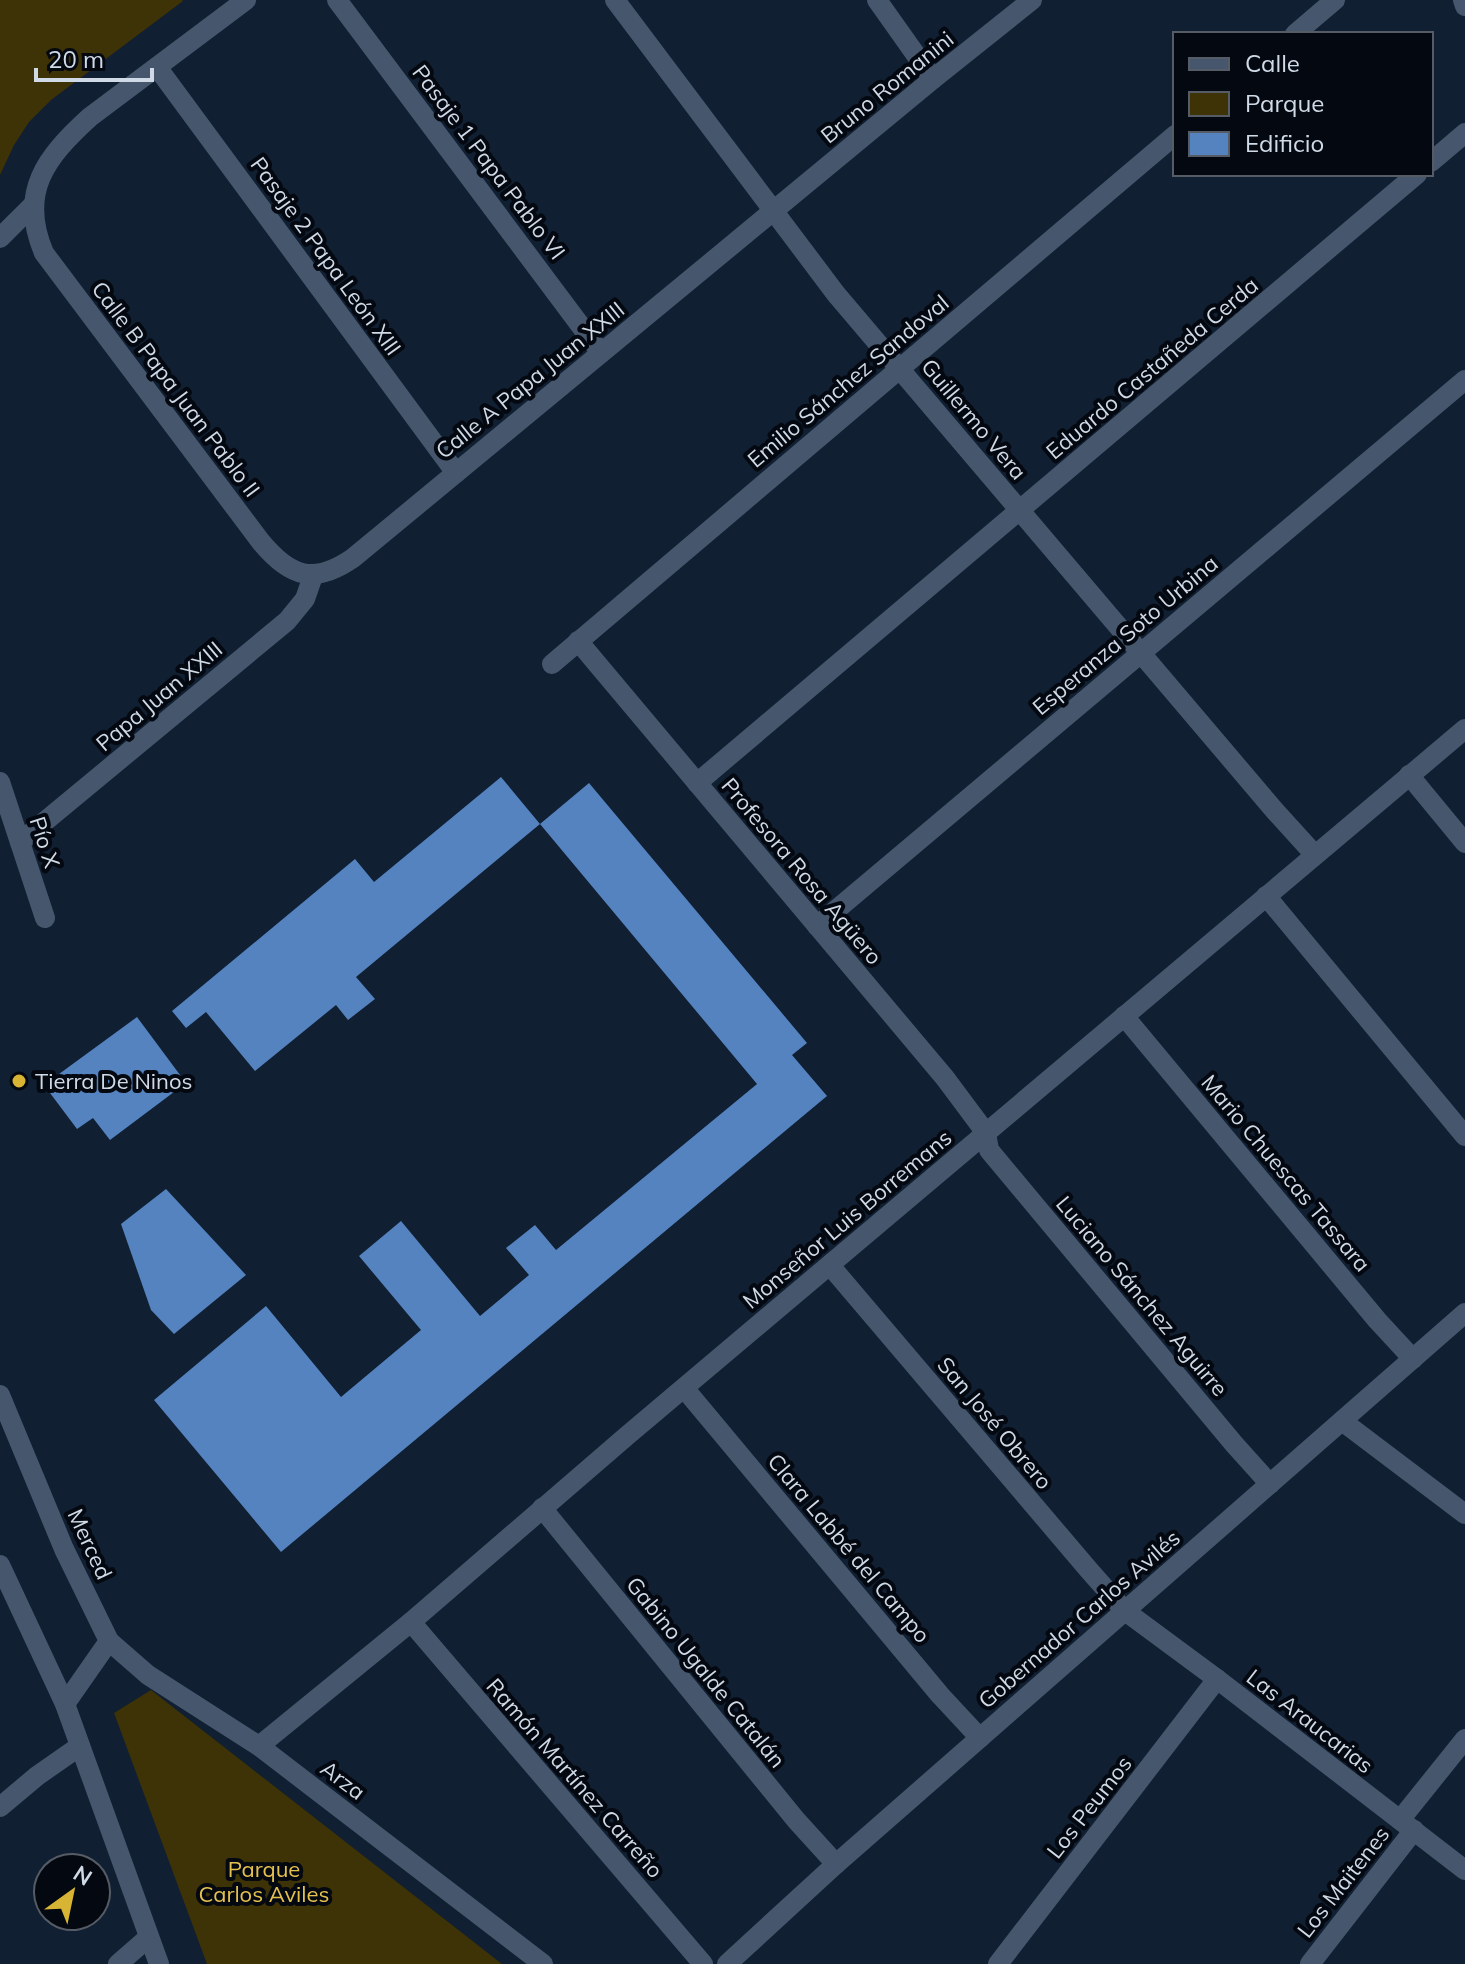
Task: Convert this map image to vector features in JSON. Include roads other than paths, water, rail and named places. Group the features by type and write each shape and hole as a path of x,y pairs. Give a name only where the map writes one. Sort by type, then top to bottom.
{"street":[{"path":"0,238 33,205 43,172 68,138 90,117 246,0"},
{"name":"Pasaje 1 Papa Pablo VI","path":"337,0 601,353"},
{"name":"Guillermo Vera","path":"615,0 836,294 1315,855"},
{"path":"877,0 933,79"},
{"name":"Bruno Romanini","path":"773,212 1032,0"},
{"path":"1297,32 1335,0"},
{"path":"1463,0 1465,6"},
{"name":"Pasaje 2 Papa León XIII","path":"157,67 456,473"},
{"path":"1433,160 1465,133"},
{"name":"Emilio Sánchez Sandoval","path":"552,664 1173,137"},
{"name":"Eduardo Castañeda Cerda","path":"697,783 1415,176"},
{"name":"Calle B Papa Juan Pablo II","path":"33,205 35,228 44,253 252,529 283,564 313,576"},
{"name":"Calle A Papa Juan XXIII","path":"313,576 330,571 353,558 773,212"},
{"name":"Esperanza Soto Urbina","path":"817,926 1465,380"},
{"name":"Papa Juan XXIII","path":"20,842 287,621 305,599 313,576"},
{"name":"Profesora Rosa Agüero","path":"578,641 945,1078 986,1133"},
{"name":"Monseñor Luis Borremans","path":"259,1746 411,1622 1465,729"},
{"path":"1409,775 1465,843"},
{"name":"Pío X","path":"0,782 45,918"},
{"path":"1266,896 1465,1136"},
{"name":"Mario Chuescas Tassara","path":"1124,1016 1377,1320 1413,1359"},
{"name":"Luciano Sánchez Aguirre","path":"986,1133 989,1150 1270,1484"},
{"name":"San José Obrero","path":"832,1263 833,1269 1125,1611"},
{"name":"Gobernador Carlos Avilés","path":"727,1964 836,1864 1465,1313"},
{"name":"Clara Labbé del Campo","path":"684,1388 940,1695 980,1738"},
{"name":"Merced","path":"0,1395 64,1549 109,1641"},
{"path":"1342,1421 1465,1514"},
{"name":"Gabino Ugalde Catalán","path":"542,1508 796,1820 836,1864"},
{"path":"0,1565 65,1704 159,1964"},
{"name":"Las Araucarias","path":"1125,1611 1465,1870"},
{"name":"Ramón Martínez Carreño","path":"411,1622 703,1964"},
{"path":"65,1704 109,1641"},
{"name":"Arza","path":"109,1641 148,1675 259,1746 543,1964"},
{"name":"Los Peumos","path":"998,1964 1217,1679"},
{"name":"Los Maitenes","path":"1310,1964 1465,1739"},
{"path":"0,1807 80,1746"},
{"path":"118,1964 149,1937"}],"place":[{"name":"Tierra De Ninos","path":"19,1081"}],"park label":[{"name":"Parque Carlos Aviles","path":"264,1882"}]}
